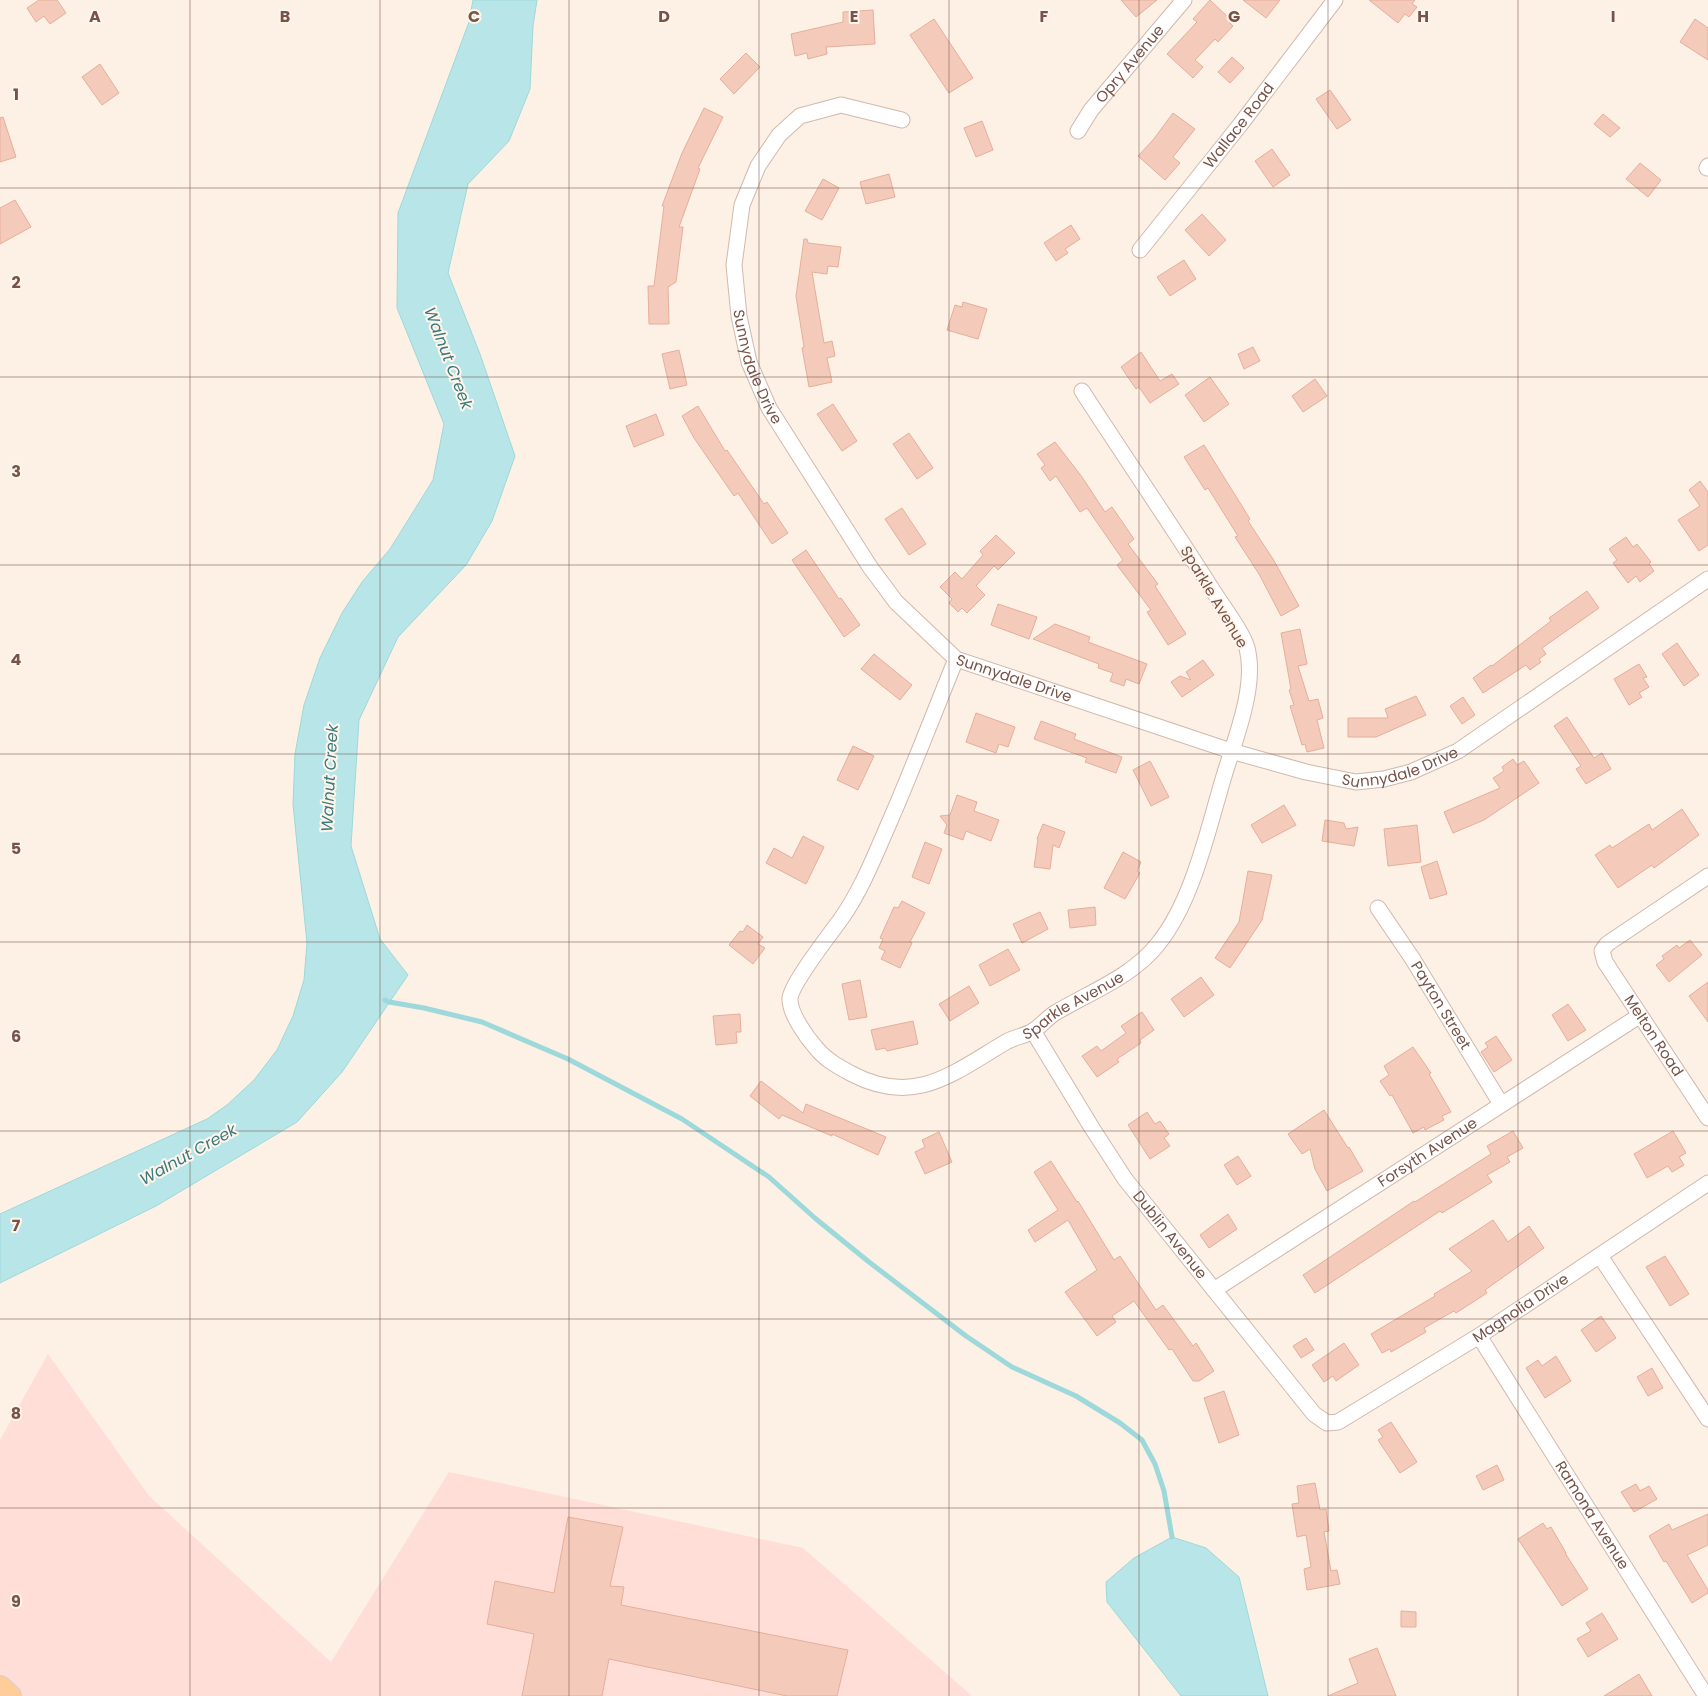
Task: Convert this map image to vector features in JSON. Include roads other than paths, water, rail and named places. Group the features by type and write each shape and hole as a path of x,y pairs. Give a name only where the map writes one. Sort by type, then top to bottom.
{"main road":[{"path":"0,1687 10,1696"}],"street":[{"name":"Opry Avenue","path":"1078,131 1091,110 1184,0"},
{"name":"Wallace Road","path":"1140,250 1240,125 1335,0"},
{"name":"Sunnydale Drive","path":"902,120 841,105 800,116 779,135 758,166 742,205 734,266 739,316 749,362 769,408 870,568 896,602 956,659 1231,751 1306,772 1356,782 1384,779 1411,772 1458,751 1708,579"},
{"name":"Sparkle Avenue","path":"956,659 868,873 844,914 816,953 790,995 791,1009 806,1035 820,1053 859,1078 880,1085 910,1088 940,1081 1010,1040 1033,1031 1050,1016 1135,968 1159,944 1192,882 1231,751 1247,691 1250,664 1246,644 1082,391"},
{"name":"Melton Road","path":"1708,876 1607,944 1602,952 1605,962 1708,1118"},
{"name":"Payton Street","path":"1378,908 1412,958 1502,1104"},
{"name":"Forsyth Avenue","path":"1214,1290 1640,1016"},
{"name":"Dublin Avenue","path":"1033,1031 1125,1179 1314,1414 1327,1423"},
{"name":"Magnolia Drive","path":"1327,1423 1338,1422 1478,1336 1708,1183"},
{"path":"1600,1256 1708,1419"},
{"name":"Ramona Avenue","path":"1478,1336 1706,1696"}],"water":[{"name":"Walnut Creek","path":"473,0 537,0 533,26 530,89 509,141 468,184 448,273 480,354 515,456 492,521 466,565 398,637 359,720 351,846 380,939 408,975 342,1072 297,1122 156,1206 0,1283 0,1214 207,1119 227,1105 254,1080 277,1050 293,1016 304,980 307,943 293,804 295,754 304,705 320,658 342,613 362,582 390,549 433,480 444,424 397,308 398,213 469,22"},
{"path":"1172,1537 1206,1548 1239,1577 1268,1696 1181,1696 1107,1602 1106,1582 1134,1558"}],"waterway":[{"path":"385,1000 482,1022 568,1059 682,1119 769,1177 816,1219 869,1262 966,1336 1012,1367 1076,1396 1120,1423 1142,1440 1155,1464 1164,1491 1172,1537"}]}
